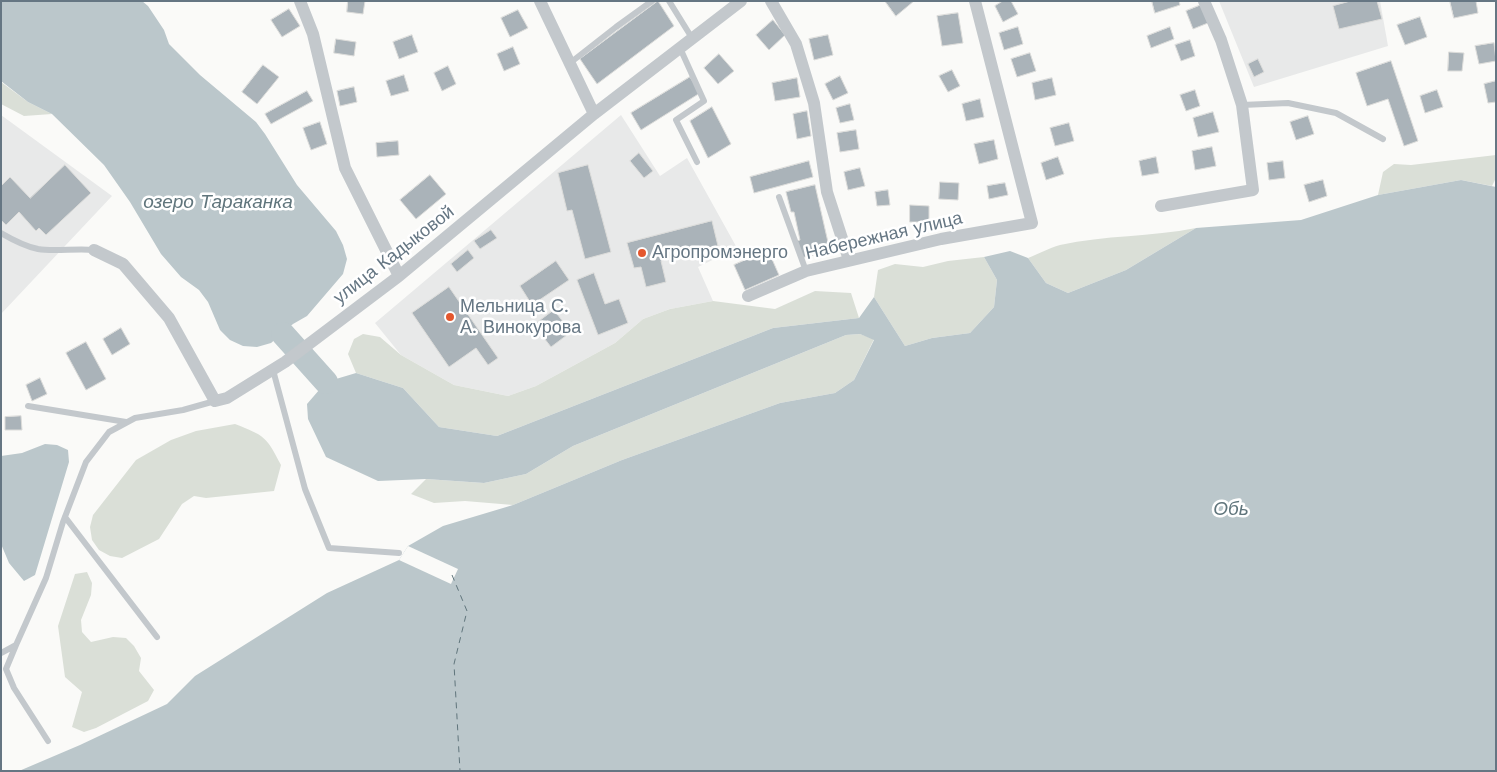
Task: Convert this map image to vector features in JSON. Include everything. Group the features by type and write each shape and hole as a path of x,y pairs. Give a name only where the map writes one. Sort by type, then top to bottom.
{"street":[{"path":"300,1 313,34 345,168 399,276"},
{"path":"540,1 594,114"},
{"path":"771,1 796,44 802,60 814,103 827,192 849,260"},
{"name":"Набережная улица","path":"748,296 806,272 849,260 942,239 1032,222 975,1"},
{"path":"1161,206 1253,190 1242,105 1222,40 1204,1"},
{"name":"улица Кадыковой","path":"215,401 227,398 285,362 399,276 594,114 736,3"},
{"path":"94,250 123,264 169,318 215,401"}],"lane":[{"path":"570,64 652,1"},
{"path":"668,1 692,38"},
{"path":"680,48 704,101 676,120 697,162"},
{"path":"1242,105 1288,103 1336,113 1383,139"},
{"path":"779,197 806,272"},
{"path":"1,233 16,242 40,249 94,250"},
{"path":"273,370 305,489 330,548 399,553"},
{"path":"48,742 14,688 6,669 46,578 65,516 86,462 108,432 126,422 135,418 183,410 215,401"},
{"path":"28,406 126,422"},
{"path":"65,516 157,637"},
{"path":"1,653 16,645"}],"shaded area":[{"path":"1219,1 1380,1 1388,46 1254,87"},
{"path":"1,82 28,102 52,114 24,116 1,104"},
{"path":"1,115 112,196 1,314"},
{"path":"621,115 660,176 687,158 737,248 698,267 713,301 670,309 643,319 615,343 536,386 508,396 454,385 401,355 375,323"},
{"path":"1496,155 1496,178 1492,186 1461,180 1378,195 1383,172 1394,164 1411,165"},
{"path":"1196,228 1126,270 1068,293 1046,283 1028,258 1056,246 1077,242"},
{"path":"984,257 997,280 994,307 970,333 932,338 905,346 874,297 878,270 895,264 923,267 948,261"},
{"path":"815,291 851,293 859,318 773,328 497,436 439,427 403,388 356,373 348,354 354,339 363,334 380,337 401,355 454,385 508,396 536,386 615,343 643,319 670,309 713,301 775,309"},
{"path":"860,334 874,339 854,380 835,393 780,403 622,460 513,505 465,501 434,503 411,494 426,479 484,483 526,474 573,446 846,335"},
{"path":"235,424 253,431 264,438 272,448 281,465 274,491 206,498 194,496 182,504 159,539 122,558 110,556 99,550 92,540 90,527 93,515 136,460 171,440 196,431"},
{"path":"87,572 92,583 91,595 81,620 82,632 91,642 113,637 126,638 134,646 141,658 139,671 154,690 148,701 96,728 84,732 72,727 82,692 65,677 58,626 75,574"}],"water":[{"name":"озеро Тараканка","path":"1,1 142,1 148,6 164,30 169,44 200,75 256,122 297,185 336,231 347,259 343,274 307,316 293,324 271,343 257,347 243,346 230,340 220,330 208,302 199,290 181,277 161,254 130,202 104,165 52,114 28,102 1,81"},
{"name":"Обь","path":"1461,180 1496,187 1496,771 19,771 167,704 195,676 327,593 399,560 408,546 443,526 513,505 622,460 780,403 835,393 854,380 874,340 860,334 846,335 573,446 526,474 484,483 426,479 378,481 326,457 308,419 307,404 326,382 356,373 403,388 439,427 497,436 773,328 859,318 874,297 905,346 932,338 970,333 994,307 997,280 984,257 1010,251 1028,258 1046,283 1068,293 1126,270 1196,228 1301,220 1378,195"},
{"path":"45,444 57,445 68,450 69,462 35,575 24,581 9,563 1,544 1,456 22,453"}],"pier":[{"path":"408,546 458,569 451,584 399,560"}],"building":[{"path":"348,1 365,1 363,14 347,12"},
{"path":"658,1 674,26 597,84 580,59"},
{"path":"885,1 914,1 896,16"},
{"path":"1003,1 1011,1 1018,14 1003,22 995,6"},
{"path":"1152,1 1179,1 1180,5 1155,13"},
{"path":"1351,1 1377,1 1382,19 1339,29 1333,6"},
{"path":"1450,1 1476,1 1478,13 1454,18"},
{"path":"1201,5 1208,23 1193,29 1186,11"},
{"path":"289,9 300,26 282,37 271,20"},
{"path":"518,10 528,28 510,37 501,18"},
{"path":"958,13 963,43 942,46 937,16"},
{"path":"1420,17 1427,37 1405,45 1397,25"},
{"path":"773,20 785,35 769,50 756,35"},
{"path":"1018,27 1023,44 1004,50 999,33"},
{"path":"1170,27 1174,39 1151,48 1147,36"},
{"path":"412,35 418,52 399,59 393,42"},
{"path":"828,35 833,55 814,60 809,39"},
{"path":"336,39 356,42 354,56 334,53"},
{"path":"1190,40 1195,56 1181,61 1175,45"},
{"path":"1494,43 1496,61 1479,64 1475,46"},
{"path":"513,47 520,64 504,71 497,54"},
{"path":"1449,52 1464,53 1462,71 1448,71"},
{"path":"1030,53 1036,71 1017,77 1011,59"},
{"path":"719,54 734,71 718,84 704,68"},
{"path":"1258,59 1264,72 1254,77 1248,64"},
{"path":"1391,61 1418,141 1404,146 1388,99 1367,106 1356,73"},
{"path":"263,65 279,77 257,104 242,92"},
{"path":"448,66 456,84 442,91 434,73"},
{"path":"952,70 960,86 948,92 939,76"},
{"path":"404,75 409,91 391,96 386,81"},
{"path":"840,76 848,93 833,100 825,84"},
{"path":"690,77 700,93 641,130 631,113"},
{"path":"797,78 800,97 775,101 772,83"},
{"path":"1052,78 1056,95 1035,100 1032,83"},
{"path":"1496,81 1496,102 1488,103 1484,84"},
{"path":"354,87 357,102 340,106 337,91"},
{"path":"1195,90 1200,106 1186,111 1180,95"},
{"path":"1437,90 1443,107 1425,113 1420,96"},
{"path":"307,91 313,101 271,124 265,114"},
{"path":"980,99 984,117 966,121 962,104"},
{"path":"850,104 854,120 840,123 836,108"},
{"path":"712,107 731,144 708,158 690,121"},
{"path":"807,111 811,136 797,139 793,114"},
{"path":"1213,112 1219,132 1198,137 1193,118"},
{"path":"1308,116 1314,134 1296,140 1290,122"},
{"path":"320,122 327,144 311,150 303,128"},
{"path":"1069,123 1074,141 1055,146 1050,128"},
{"path":"856,130 859,149 840,152 837,133"},
{"path":"994,140 998,159 979,164 974,144"},
{"path":"398,141 399,155 377,157 376,143"},
{"path":"1212,147 1216,166 1195,170 1192,151"},
{"path":"639,153 653,171 644,178 630,161"},
{"path":"1058,157 1064,174 1046,180 1041,163"},
{"path":"1156,157 1159,173 1142,176 1139,161"},
{"path":"809,161 813,177 754,193 750,177"},
{"path":"1283,161 1285,178 1269,180 1267,163"},
{"path":"65,165 91,193 46,235 39,228 36,231 19,212 6,225 1,220 1,186 10,177 30,198"},
{"path":"588,165 611,252 585,259 572,210 567,211 558,173"},
{"path":"860,168 865,186 848,190 844,172"},
{"path":"430,175 446,194 416,219 400,200"},
{"path":"1323,180 1327,196 1309,202 1304,185"},
{"path":"940,182 959,183 958,200 939,199"},
{"path":"1005,183 1008,195 989,199 987,186"},
{"path":"815,185 830,251 801,258 797,241 800,240 794,212 791,212 786,192"},
{"path":"888,190 890,205 877,206 875,192"},
{"path":"910,205 929,206 929,222 910,222"},
{"path":"712,221 718,246 661,261 666,282 646,287 641,267 634,268 627,243"},
{"path":"491,230 497,238 480,249 474,241"},
{"path":"468,250 474,258 457,272 451,264"},
{"path":"768,250 779,275 745,290 734,265"},
{"path":"556,261 569,280 532,305 520,286"},
{"path":"594,273 605,304 619,299 628,323 598,335 577,280"},
{"path":"449,287 498,358 488,365 476,348 449,367 412,313"},
{"path":"554,310 571,332 551,347 534,325"},
{"path":"121,328 130,344 112,355 103,339"},
{"path":"86,342 106,379 86,390 66,353"},
{"path":"40,378 47,394 32,401 26,385"},
{"path":"21,416 22,430 5,430 5,417"}],"waterway":[{"path":"283,334 326,382"}],"ferry route":[{"path":"452,575 467,611 454,664 460,771"}],"place":[{"name":"Агропромэнерго","path":"642,253"},
{"name":"Мельница С. А. Винокурова","path":"450,317"}]}
